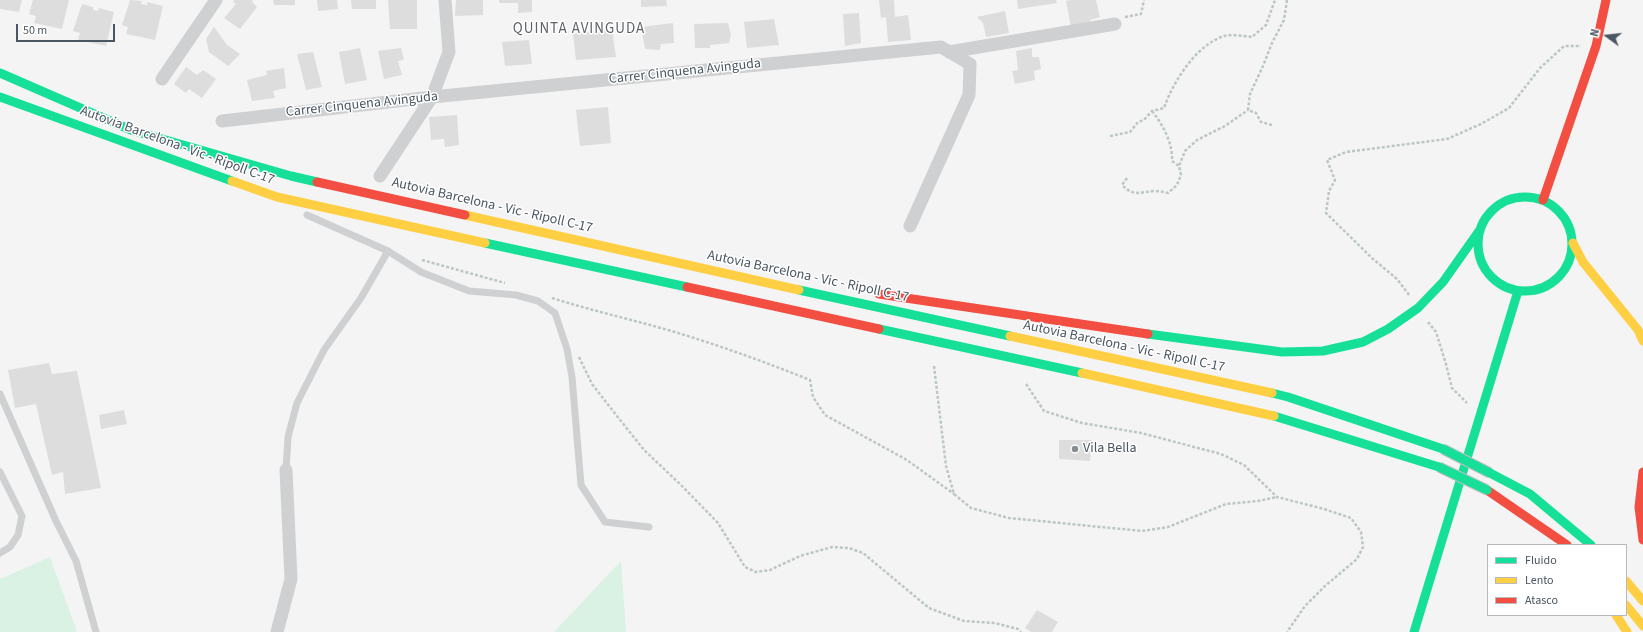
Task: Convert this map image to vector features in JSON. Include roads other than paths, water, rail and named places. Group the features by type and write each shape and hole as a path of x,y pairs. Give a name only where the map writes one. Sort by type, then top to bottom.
{"main road":[{"path":"1543,200 1596,46 1606,0"},
{"name":"Autovia Barcelona - Vic - Ripoll C-17","path":"0,73 130,130 292,176 737,276 1288,397 1443,449 1530,494 1590,544"},
{"name":"Autovia Barcelona - Vic - Ripoll C-17","path":"0,97 277,197 1281,417 1439,467 1487,490 1566,544"},
{"path":"869,293 1282,352 1323,351 1363,342 1388,329 1418,308 1443,282 1479,231 1488,213 1504,201 1523,196 1543,200 1558,210 1569,225 1572,243 1570,261 1561,274 1549,285 1534,291 1518,291 1499,284 1485,270 1478,251 1479,231"},
{"path":"1572,243 1583,262 1638,330 1643,341"},
{"path":"737,276 838,289"},
{"path":"1414,632 1518,291"},
{"path":"1643,472 1639,507 1643,540"},
{"path":"1518,512 1552,544"},
{"path":"1627,582 1643,601"},
{"path":"1627,606 1643,626"},
{"path":"1617,616 1627,632"}],"street":[{"path":"162,79 216,0"},
{"path":"380,176 432,97 449,52 445,0"},
{"path":"949,52 1115,24"},
{"name":"Carrer Cinquena Avinguda","path":"222,121 432,97 941,47 970,64 969,95 910,226"},
{"path":"277,632 292,579 286,470"}],"lane":[{"path":"307,214 388,251 421,272 469,291 516,294 538,301 554,312 567,348 572,377 581,485 605,522 649,527"},
{"path":"286,470 288,437 297,403 324,350 361,298 388,251"},
{"path":"0,394 56,521 76,561 96,632"},
{"path":"0,472 22,516 18,535 10,547 0,553"}],"place":[{"name":"Vila Bella","path":"1075,449"}],"district":[{"name":"QUINTA AVINGUDA","path":"579,30"}]}
